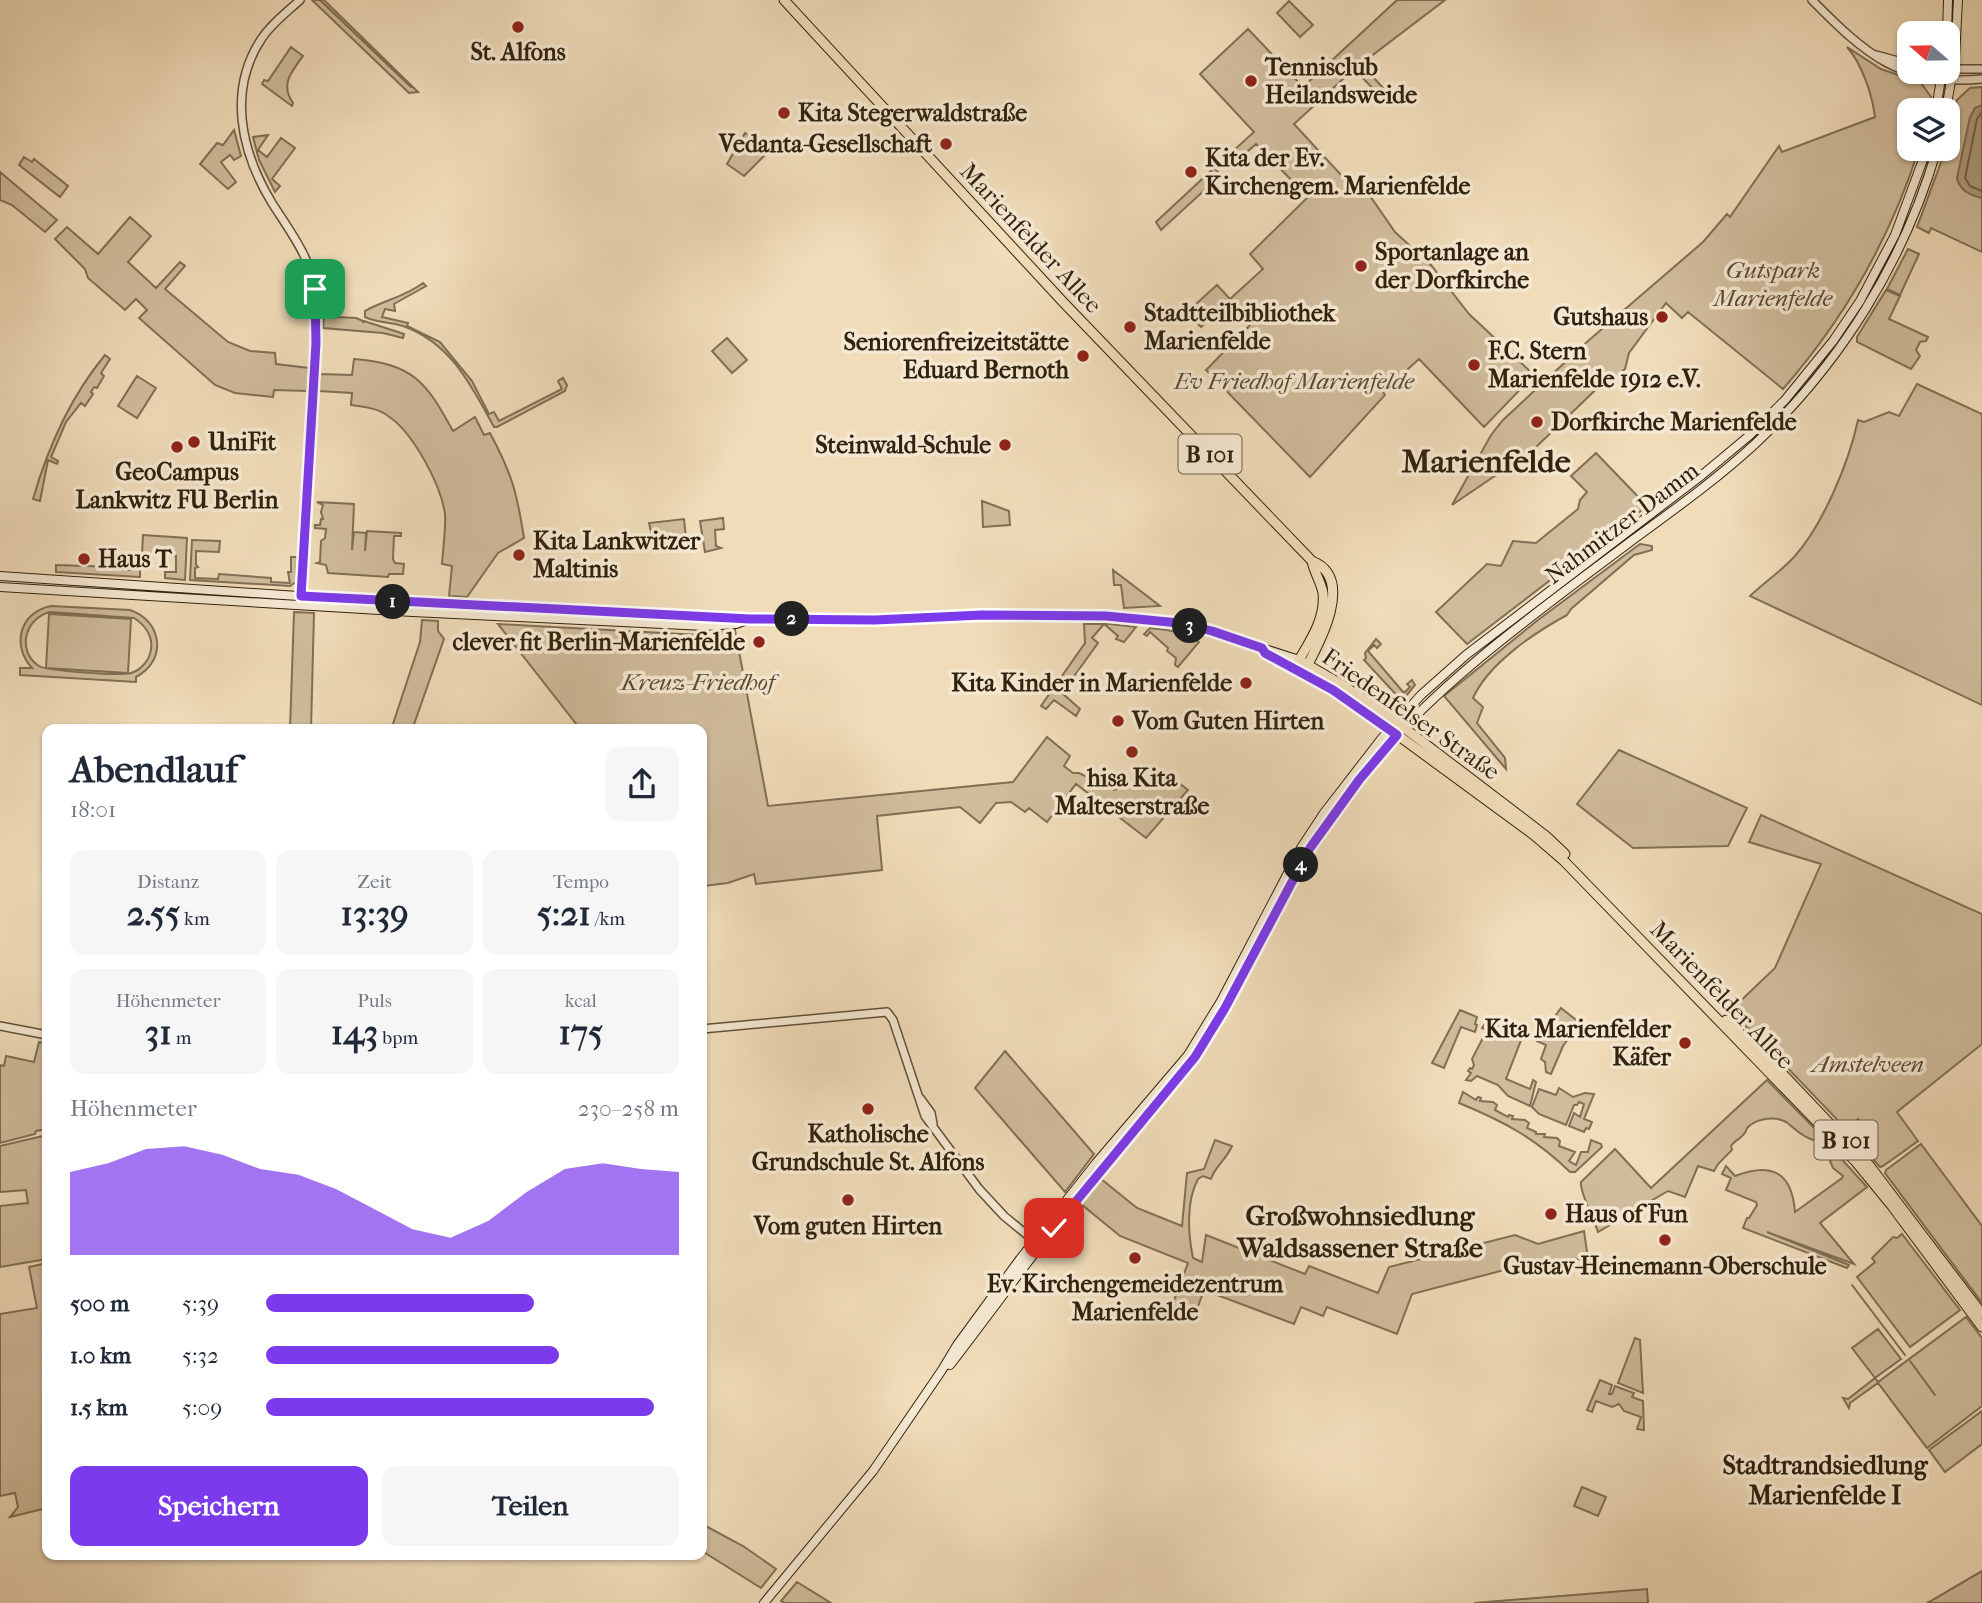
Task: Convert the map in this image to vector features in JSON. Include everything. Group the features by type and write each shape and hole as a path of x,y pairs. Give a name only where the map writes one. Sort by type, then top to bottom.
{"main road":[{"name":"Marienfelder Allee","path":"784,0 1065,304 1312,561 1320,564 1328,574 1332,601 1325,631 1301,666"},
{"path":"1947,21 1948,0"},
{"path":"1955,21 1958,0"},
{"name":"Nahmitzer Damm","path":"1396,729 1428,689 1479,644 1727,455 1785,400 1833,341 1880,265 1912,195 1923,161"},
{"name":"Nahmitzer Damm","path":"1396,729 1501,639 1715,477 1791,408 1841,347 1879,287 1910,226 1933,161"},
{"path":"0,576 171,586 301,601"},
{"path":"52,590 53,579"},
{"path":"140,584 140,595"},
{"path":"170,597 171,586"},
{"path":"0,587 301,601"},
{"name":"Friedenfelser Straße","path":"301,601 677,620 716,625 736,624 750,619 875,620 999,615 1102,616 1179,623 1266,648 1301,666 1396,729 1496,802"},
{"path":"1428,689 1435,696"},
{"path":"764,1603 873,1471 942,1370 954,1360 1037,1243 1192,1048 1221,1001 1301,848 1324,813 1396,729"},
{"name":"Marienfelder Allee","path":"1496,802 1558,848 1853,1147 1908,1214 1982,1314"},
{"name":"Marienfelder Allee","path":"1496,802 1563,860 1829,1133 1892,1206 1982,1327"}],"street":[{"path":"300,0 267,31 253,55 243,82 241,120 245,143 262,186 302,250 316,298 316,343 301,601"},
{"path":"1812,0 1841,30 1884,63 1897,69"},
{"path":"1876,55 1897,61"},
{"path":"1960,69 1982,69"},
{"path":"1960,80 1982,79"},
{"path":"707,1028 880,1011 888,1013 925,1116 979,1189 998,1210 1037,1243"},
{"path":"0,1026 42,1034"}],"green space":[{"path":"312,0 324,0 418,92 409,93"},
{"name":"Ev Friedhof Marienfelde","path":"1397,0 1445,0 1361,64 1385,90 1379,95 1354,69 1294,124 1342,176 1357,184 1370,196 1395,232 1431,265 1469,314 1534,375 1484,427 1419,359 1383,392 1385,395 1310,477 1206,370 1252,323 1230,299 1263,269 1250,254 1308,197 1256,144 1228,169 1221,162 1254,132 1200,74 1248,29 1303,87"},
{"path":"1289,1 1313,25 1300,37 1277,13"},
{"path":"291,47 303,56 287,84 292,106 262,84 264,80 268,81"},
{"name":"Gutspark Marienfelde","path":"1847,47 1881,69 1897,75 1897,84 1922,84 1931,97 1897,98 1897,161 1915,161 1907,182 1880,246 1846,306 1783,389 1688,312 1682,318 1666,303 1629,353 1625,369 1615,378 1610,376 1533,450 1452,505 1491,435 1503,420 1588,341 1703,242 1727,214 1730,217 1779,146 1782,152 1875,117 1866,80"},
{"path":"1982,87 1982,252 1931,228 1929,233 1917,227 1942,161 1960,161 1959,98 1970,88"},
{"path":"234,130 241,156 234,160 230,155 221,162 236,182 228,189 200,164 217,143 223,145"},
{"path":"745,133 771,149 744,176 727,164"},
{"path":"268,135 258,150 267,157 281,138 295,148 272,179 280,186 275,192 259,160 253,137"},
{"path":"24,157 32,162 34,159 68,186 60,197 19,165"},
{"path":"1214,168 1221,175 1161,230 1156,222"},
{"path":"0,172 57,220 45,232 12,205 0,200"},
{"path":"130,217 151,236 128,262 156,288 180,262 185,266 165,289 228,342 250,351 275,353 276,364 309,368 307,391 274,390 273,397 235,393 215,385 139,318 147,310 136,299 125,310 88,278 85,269 55,239 67,227 98,254"},
{"path":"1908,249 1919,254 1900,295 1887,289"},
{"path":"423,283 426,286 394,304 395,311 385,309 382,317 408,323 407,326 440,342 472,381 489,414 494,412 499,421 562,389 558,381 563,378 567,385 565,391 494,427 468,381 447,354 420,333 365,317 365,311"},
{"path":"1217,285 1230,299 1201,327 1187,312"},
{"path":"1886,290 1900,296 1889,319 1928,337 1926,341 1920,342 1916,350 1920,356 1911,369 1857,342 1857,337"},
{"path":"324,318 356,318 363,323 364,321 404,334 403,338 383,333 323,328"},
{"path":"727,338 747,360 732,373 712,351"},
{"path":"105,355 110,359 101,373 104,376 97,388 94,387 85,406 81,403 66,422 51,457 58,461 57,464 48,460 40,501 33,499 46,460 71,405"},
{"path":"354,359 391,365 416,378 435,400 453,431 475,417 484,435 490,433 509,472 524,538 498,553 467,597 449,596 452,566 442,564 445,514 432,474 416,446 384,413 351,405 352,393 319,391 320,374 352,375"},
{"path":"137,376 156,388 137,418 118,406"},
{"path":"1917,384 1982,414 1982,705 1750,596 1794,557 1815,528 1841,473 1858,420 1864,422 1889,412 1899,416"},
{"path":"1596,453 1647,506 1467,644 1436,612 1487,564 1501,566 1513,541 1536,543 1578,509 1580,500 1587,492 1571,476"},
{"path":"982,501 1009,511 1010,525 983,527"},
{"path":"317,502 354,504 352,550 354,532 366,533 365,551 367,531 401,533 401,536 394,536 393,559 395,563 404,564 403,574 389,574 388,577 328,573 326,565 317,563 320,562 321,541 325,538 326,529 315,528 323,519 323,505"},
{"path":"723,518 724,529 715,530 716,546 721,548 705,552 700,521"},
{"path":"684,519 686,538 652,536 649,523"},
{"path":"143,535 187,538 185,580 165,578 165,572 176,572 176,556 142,553"},
{"path":"192,540 220,541 219,552 196,551 198,567 195,568 195,578 218,579 219,574 271,578 271,582 290,583 288,572 291,572 291,557 297,557 296,582 290,586 190,580"},
{"path":"1640,544 1652,546 1652,550 1634,555 1567,615 1514,650 1480,685 1473,698 1483,707 1477,723 1505,758 1506,769 1444,696 1538,620"},
{"path":"56,565 140,570 140,577 56,572"},
{"path":"1113,570 1160,606 1124,608 1121,585 1114,585"},
{"path":"51,606 130,610 141,615 155,632 157,642 153,661 136,677 136,682 20,675 20,668 32,668 22,649 22,631 26,622 40,609","holes":["50,612 134,618 147,631 151,644 147,661 131,673 45,668 32,660 27,652 26,636 29,628 41,615"]},
{"path":"294,612 314,613 311,724 290,724"},
{"path":"49,614 131,619 128,673 46,668"},
{"path":"422,620 438,621 438,631 444,639 414,724 393,724 420,642"},
{"name":"Kreuz-Friedhof","path":"498,624 700,635 735,630 768,806 1013,782 1047,737 1070,756 1064,766 1073,773 1079,773 1114,790 1159,779 1166,773 1188,790 1146,838 1076,784 1047,822 1029,808 1025,812 1011,802 996,803 980,823 960,807 877,816 882,870 756,884 754,874 728,883 707,886 707,724 576,724"},
{"path":"1084,624 1104,624 1092,638 1098,643 1062,693 1080,709 1076,716 1054,700 1046,709 1041,706 1085,643"},
{"path":"1104,624 1136,627 1124,642 1116,639 1118,636"},
{"path":"1150,628 1182,633 1199,642 1178,667 1175,665 1176,658 1167,651 1168,648 1150,632 1147,636 1144,634"},
{"path":"1376,639 1381,644 1377,648 1374,645 1368,651 1404,693 1410,687 1407,684 1412,680 1415,685 1402,701 1364,660 1365,653"},
{"path":"1619,750 1747,808 1728,846 1633,848 1577,804"},
{"name":"Amstelveen","path":"1761,815 1982,914 1982,1044 1897,1112 1918,1141 1883,1166 1880,1167 1858,1142 1869,1132 1858,1119 1846,1129 1757,1036 1729,1012 1775,968 1821,864 1749,842"},
{"path":"1561,1008 1580,1023 1563,1046 1551,1074 1546,1072 1545,1062 1541,1059 1546,1045 1537,1041"},
{"path":"1460,1010 1477,1017 1477,1025 1475,1032 1461,1027 1444,1068 1432,1063"},
{"path":"1487,1021 1523,1035 1506,1079 1530,1089 1533,1080 1536,1082 1530,1106 1508,1096 1498,1085 1477,1076 1471,1081 1466,1080 1471,1073 1468,1071 1474,1065 1472,1059 1487,1030 1482,1028"},
{"path":"39,1042 42,1043 42,1130 0,1143 0,1065 4,1066 6,1056 34,1062"},
{"path":"1005,1051 1094,1154 1065,1192 975,1088"},
{"path":"1767,1080 1822,1136 1813,1140 1777,1119 1757,1121 1732,1144 1732,1150 1714,1171 1698,1166 1685,1197 1668,1191 1598,1232 1584,1198 1581,1182 1615,1149 1651,1188"},
{"path":"1559,1088 1573,1097 1585,1093 1594,1094 1584,1119 1592,1122 1589,1129 1586,1128 1584,1132 1569,1126 1574,1113 1580,1117 1584,1104 1579,1102 1574,1105 1566,1125 1539,1114 1532,1107 1539,1089 1556,1095"},
{"path":"1463,1092 1476,1100 1478,1097 1481,1098 1480,1101 1493,1102 1497,1105 1495,1110 1508,1117 1513,1116 1512,1119 1525,1120 1529,1123 1527,1128 1536,1134 1557,1138 1560,1141 1559,1146 1575,1152 1569,1161 1576,1165 1581,1152 1588,1152 1591,1140 1602,1147 1575,1172 1570,1172 1544,1149 1518,1132 1459,1103"},
{"path":"42,1136 42,1260 0,1267 0,1206 28,1203 26,1190 0,1192 0,1146"},
{"path":"1215,1140 1232,1146 1211,1179 1203,1176 1198,1179 1191,1197 1189,1228 1193,1258 1202,1262 1206,1235 1305,1274 1309,1266 1378,1293 1389,1267 1515,1235 1538,1244 1584,1231 1588,1259 1539,1261 1412,1294 1397,1334 1327,1307 1323,1316 1301,1307 1294,1324 1204,1290 1193,1320 1170,1311 1188,1263 1120,1236 1081,1204 1101,1179 1137,1208 1182,1226 1187,1173 1204,1169"},
{"path":"1921,1144 1982,1226 1982,1303 1885,1173"},
{"path":"1837,1154 1867,1187 1820,1223 1854,1264 1767,1232 1849,1265 1847,1268 1743,1228 1757,1205 1756,1202 1726,1190 1731,1178 1722,1174 1726,1166 1735,1176 1760,1170 1778,1174 1790,1188 1795,1212 1842,1178 1830,1161"},
{"path":"1902,1234 1960,1310 1910,1347 1857,1277 1875,1262 1872,1258 1893,1237 1897,1238"},
{"path":"42,1264 42,1509 10,1517 18,1507 15,1493 0,1496 0,1314 37,1308 29,1267"},
{"path":"1966,1317 1982,1338 1982,1406 1927,1448 1878,1383 1850,1403 1849,1408 1843,1398 1848,1399 1875,1378 1878,1382"},
{"path":"1878,1329 1901,1359 1875,1378 1852,1348"},
{"path":"1635,1338 1640,1340 1643,1393 1618,1383"},
{"path":"1600,1380 1612,1385 1609,1394 1612,1394 1615,1386 1634,1393 1632,1397 1643,1401 1644,1430 1637,1429 1641,1417 1624,1411 1619,1404 1612,1407 1596,1401 1592,1412 1587,1410"},
{"path":"1982,1411 1982,1444 1945,1472 1929,1450"},
{"path":"1582,1487 1606,1497 1598,1516 1574,1506"},
{"path":"707,1527 743,1546 776,1569 761,1588 707,1554"},
{"path":"1982,1571 1982,1603 1927,1603 1929,1602"},
{"path":"797,1582 831,1603 781,1601"},
{"path":"1647,1589 1648,1603 1474,1603"}],"water":[{"path":"1982,105 1982,198 1966,192 1957,178 1970,117 1975,108"}],"waterway":[{"path":"320,0 411,87"},
{"path":"1852,1285 1905,1355"},
{"path":"1910,1361 1935,1395"}],"place":[{"name":"St. Alfons","path":"518,27"},
{"name":"Tennisclub Heilandsweide","path":"1251,81"},
{"name":"Kita Stegerwaldstraße","path":"784,113"},
{"name":"Vedanta-Gesellschaft","path":"946,144"},
{"name":"Kita der Ev. Kirchengem. Marienfelde","path":"1191,172"},
{"name":"Sportanlage an der Dorfkirche","path":"1361,266"},
{"name":"Gutshaus","path":"1662,317"},
{"name":"Stadtteilbibliothek Marienfelde","path":"1130,327"},
{"name":"Seniorenfreizeitstätte Eduard Bernoth","path":"1083,356"},
{"name":"F.C. Stern Marienfelde 1912 e.V.","path":"1474,365"},
{"name":"Dorfkirche Marienfelde","path":"1537,422"},
{"name":"UniFit","path":"194,442"},
{"name":"Steinwald-Schule","path":"1005,445"},
{"name":"GeoCampus Lankwitz FU Berlin","path":"177,447"},
{"name":"Kita Lankwitzer Maltinis","path":"519,555"},
{"name":"Haus T","path":"84,559"},
{"name":"clever fit Berlin-Marienfelde","path":"759,642"},
{"name":"Kita Kinder in Marienfelde","path":"1246,683"},
{"name":"Vom Guten Hirten","path":"1118,721"},
{"name":"hisa Kita Malteserstraße","path":"1132,752"},
{"name":"Kita Marienfelder Käfer","path":"1685,1043"},
{"name":"Katholische Grundschule St. Alfons","path":"868,1109"},
{"name":"Vom guten Hirten","path":"848,1200"},
{"name":"Haus of Fun","path":"1551,1214"},
{"name":"Gustav-Heinemann-Oberschule","path":"1665,1240"},
{"name":"Ev. Kirchengemeidezentrum Marienfelde","path":"1135,1258"}],"district":[{"name":"Marienfelde","path":"1486,461"},
{"name":"Großwohnsiedlung Waldsassener Straße","path":"1360,1231"},
{"name":"Stadtrandsiedlung Marienfelde I","path":"1825,1480"}],"route":[{"path":"315,289 316,343 301,596 675,617 875,620 974,615 1102,616 1171,622 1212,631 1262,648 1265,653 1304,672 1354,703 1397,735 1321,830 1225,1008 1195,1057 1054,1228"}]}
